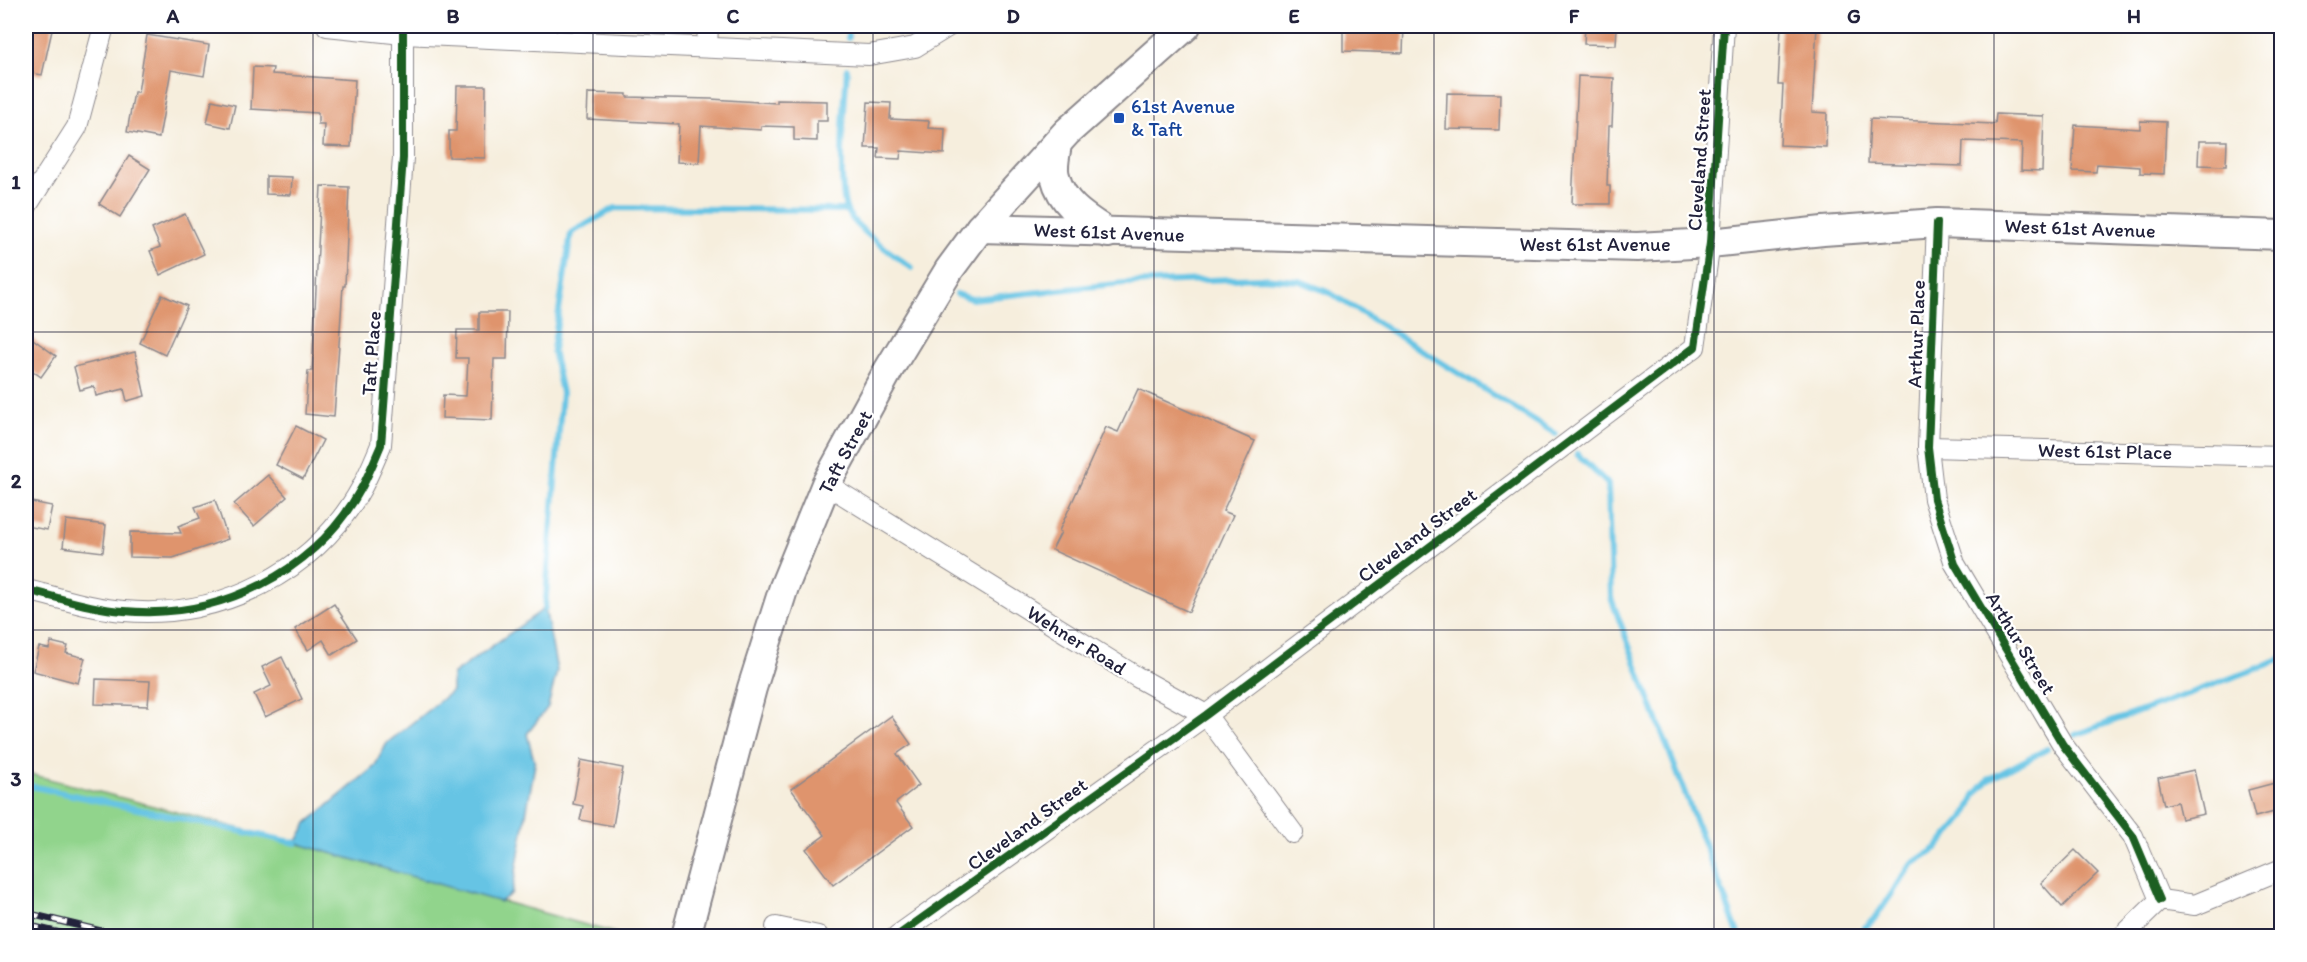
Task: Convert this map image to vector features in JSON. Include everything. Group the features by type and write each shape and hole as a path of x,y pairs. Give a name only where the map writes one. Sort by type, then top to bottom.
{"main road":[{"name":"Taft Street","path":"686,936 752,688 784,587 826,484 889,369 949,270 980,228 1057,143 1172,38"},
{"path":"1057,143 1054,174 1064,196 1077,213 1108,233"},
{"name":"West 61st Avenue","path":"980,228 1637,247 1710,243 1823,231 1937,223 2282,235"}],"street":[{"path":"26,207 77,127 104,26"},
{"path":"327,26 869,55 915,47 949,26"},
{"path":"707,47 708,26"},
{"name":"Cleveland Street","path":"897,936 1206,715 1695,347 1710,243 1724,26"},
{"name":"Taft Place","path":"26,590 123,611 164,612 214,604 252,590 284,571 314,549 362,488 381,445 403,158 403,30"},
{"name":"Arthur Place","path":"1928,447 1937,223"},
{"name":"West 61st Place","path":"1928,447 2282,456"},
{"name":"Arthur Street","path":"1928,447 1934,499 1955,564 2063,745 2133,836 2160,900"},
{"name":"Wehner Road","path":"826,484 1137,677 1206,715 1293,833"},
{"path":"2123,936 2160,900 2195,905 2282,869"},
{"path":"776,927 818,936"}],"green space":[{"path":"26,773 296,843 625,936 26,936"}],"water":[{"path":"545,608 557,671 548,707 527,734 535,764 512,893 500,902 296,843 307,823 374,767 387,743 452,691 452,675"}],"building":[{"path":"26,26 53,26 42,75 26,72"},
{"path":"1350,26 1404,26 1403,53 1343,51 1343,31 1350,31"},
{"path":"1585,26 1617,26 1616,45 1584,44"},
{"path":"1781,26 1817,26 1812,112 1827,113 1826,147 1780,145 1783,85 1778,85"},
{"path":"147,35 209,45 204,76 171,70 159,138 127,132 134,92 138,92"},
{"path":"253,67 273,68 272,74 355,80 351,147 323,146 324,124 318,124 318,113 251,109"},
{"path":"1578,76 1614,78 1612,126 1609,126 1607,186 1610,186 1610,204 1572,204"},
{"path":"457,86 486,86 485,158 449,157 449,131 456,131"},
{"path":"588,93 627,94 627,97 777,103 777,100 827,101 827,121 817,121 817,141 794,140 794,127 761,126 761,130 701,126 699,163 677,162 679,124 587,119"},
{"path":"1447,93 1500,94 1499,130 1446,129"},
{"path":"212,100 235,105 230,128 207,123"},
{"path":"868,102 891,103 890,119 929,121 928,128 945,129 944,154 901,151 900,159 878,158 879,148 865,148"},
{"path":"1996,114 2044,116 2042,171 2021,170 2022,143 1963,141 1962,166 1868,163 1870,119 1995,124"},
{"path":"2140,121 2166,122 2164,174 2140,173 2140,167 2097,164 2096,172 2072,171 2075,125 2140,129"},
{"path":"2199,141 2227,141 2226,166 2198,165"},
{"path":"129,156 150,169 120,217 99,204"},
{"path":"266,176 292,177 291,195 266,194"},
{"path":"321,186 349,187 345,286 343,286 334,417 305,414 308,371 312,371"},
{"path":"185,214 204,254 160,275 150,251 160,247 152,229"},
{"path":"162,295 187,306 165,355 140,343"},
{"path":"479,312 508,312 507,359 494,359 492,420 442,418 443,395 466,396 468,358 456,358 457,330 479,330"},
{"path":"26,334 56,356 41,377 26,366"},
{"path":"135,352 145,396 127,401 124,389 96,396 94,386 80,390 74,367"},
{"path":"1138,389 1255,441 1223,511 1233,515 1189,612 1052,550 1106,427 1118,432"},
{"path":"296,426 323,440 303,479 276,465"},
{"path":"268,475 287,497 254,526 234,504"},
{"path":"215,500 228,539 173,558 130,557 130,532 181,533 178,526 200,518 195,507"},
{"path":"26,501 52,506 47,530 26,526"},
{"path":"66,520 106,525 103,552 63,547"},
{"path":"334,604 357,639 332,655 323,640 308,650 295,629"},
{"path":"51,642 68,646 66,653 85,658 78,683 33,671 39,647 49,649"},
{"path":"282,657 302,699 265,717 254,694 271,686 262,667"},
{"path":"96,679 150,681 148,706 95,704"},
{"path":"891,716 911,744 897,754 919,785 896,803 913,826 833,885 806,849 825,835 791,789"},
{"path":"581,760 623,768 613,826 580,820 583,806 573,804"},
{"path":"2194,770 2204,814 2181,819 2177,802 2164,805 2158,778"},
{"path":"2282,781 2282,810 2255,817 2248,790"},
{"path":"2075,850 2098,873 2062,907 2041,883"}],"waterway":[{"path":"848,26 848,38"},
{"path":"847,69 842,166 844,202 853,220 868,235 912,268"},
{"path":"545,608 562,393 553,350 571,233 615,208 846,210"},
{"path":"957,294 972,299 1125,283 1262,278 1300,281 1330,293 1556,434"},
{"path":"1577,454 1608,484 1611,598 1739,936"},
{"path":"2075,735 2272,663 2282,657"},
{"path":"1856,936 1876,917 1911,865 1938,847 1967,813 1975,795 1988,780 2047,749"},
{"path":"26,785 296,843"}],"railway":[{"path":"26,913 122,936"},
{"path":"26,925 73,936"}],"cycle path":[{"path":"26,590 112,610 160,612 195,607 229,598 262,584 292,566 319,544 343,517 370,472 381,445 403,158 403,26"},
{"path":"897,936 1206,715 1695,347 1710,243 1724,26"},
{"path":"1937,223 1928,447 1934,499 1955,564 2063,745 2133,836 2160,900"}],"place":[{"name":"61st Avenue & Taft","path":"1119,118"}]}
